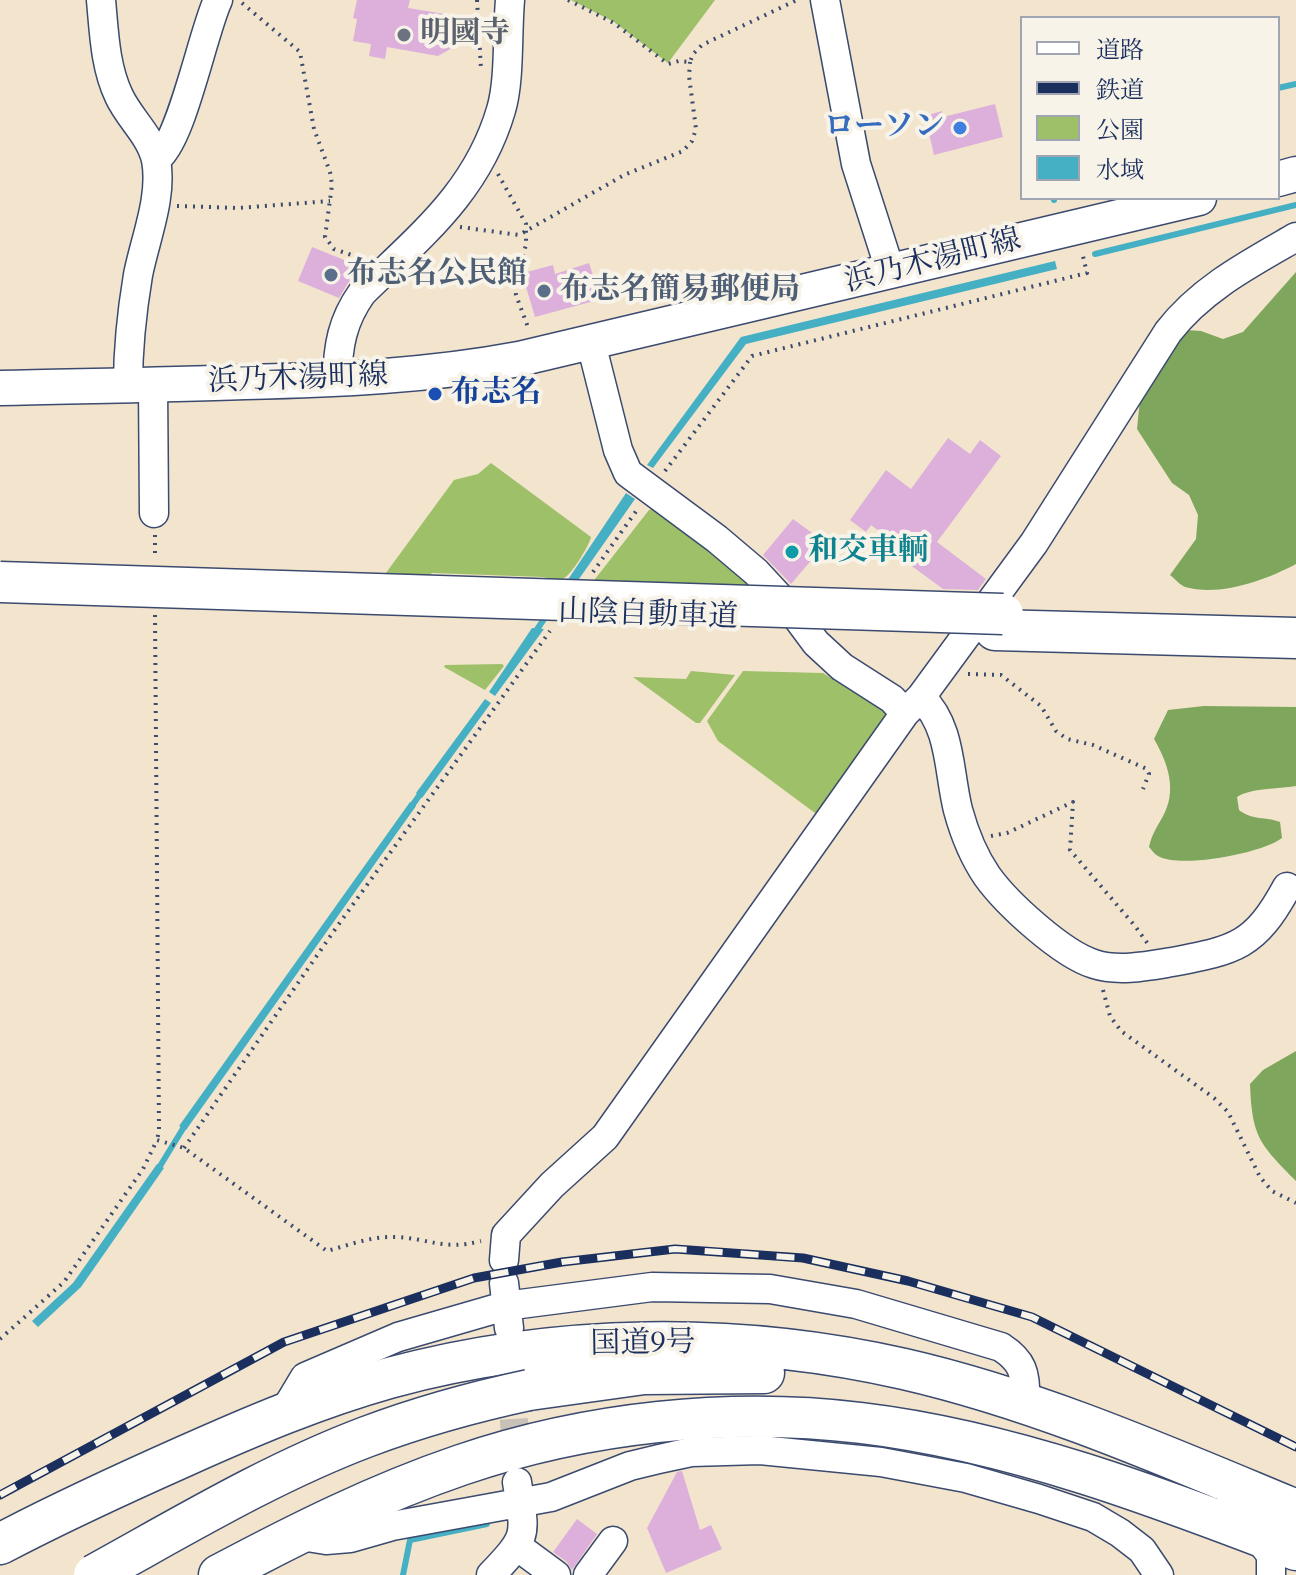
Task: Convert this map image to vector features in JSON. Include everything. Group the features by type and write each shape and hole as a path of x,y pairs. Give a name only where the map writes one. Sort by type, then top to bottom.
{"highway":[{"name":"山陰自動車道","path":"0,582 999,622 1296,638"},
{"name":"山陰自動車道","path":"0,596 723,618 999,622 1296,616"},
{"name":"国道9号","path":"0,1544 72,1506 284,1412 390,1378 479,1359 555,1348 621,1343 702,1343 793,1349 905,1369 1026,1404 1161,1454 1296,1510"},
{"path":"131,1575 268,1499 355,1461 530,1400 644,1374 755,1372 865,1385 978,1413 1296,1524"},
{"path":"94,1575 222,1504 322,1455 420,1418 475,1402 603,1399 698,1391 754,1391 861,1402 917,1414 1050,1454 1256,1535"},
{"path":"219,1575 295,1535 399,1487 464,1464 523,1446 661,1422 729,1418 795,1418 861,1423 939,1437 1066,1469 1296,1550"}],"main road":[{"name":"浜乃木湯町線","path":"0,388 337,380 464,370 891,273 1191,200"}],"street":[{"path":"101,0 111,75 118,95 156,159 154,206 138,275 131,327 141,385 154,513"},
{"path":"156,159 162,155 174,132 218,0"},
{"path":"337,380 338,352 345,320 362,293 436,223 463,190 480,162 501,110 510,0"},
{"path":"825,0 856,164 891,273"},
{"path":"505,1283 552,1185 605,1137 913,705 1041,532 1168,332 1185,310 1206,291 1296,237"},
{"path":"591,343 618,450 628,473 756,572 842,667 892,699 913,705 940,720 958,810 970,841 988,877 1047,935 1073,955 1095,965 1156,965 1238,946 1248,940 1274,912 1287,887"},
{"path":"284,1412 305,1377 398,1337 505,1283 770,1289 856,1304 1001,1347 1016,1356 1024,1370 1026,1404"},
{"path":"295,1535 326,1540 350,1538 519,1493 551,1497 630,1466 691,1452 760,1450 881,1462 966,1478 1093,1517 1142,1550 1159,1575"},
{"path":"491,1575 518,1547 523,1531 519,1493"},
{"path":"1256,1535 1271,1555 1271,1575"},
{"path":"588,1575 613,1541"},
{"path":"518,1547 556,1575"}],"path":[{"path":"239,0 300,52 314,129 332,185 325,237 328,244 334,249 388,268"},
{"path":"477,0 480,56"},
{"path":"568,0 614,23 668,64 690,62"},
{"path":"436,223 515,235 527,232 624,175 674,155 688,146 695,136 689,76 693,54 702,45 797,0"},
{"path":"480,162 497,172 526,224 526,245 515,283 516,295 531,334"},
{"path":"154,206 238,208 330,201"},
{"path":"154,513 155,561"},
{"path":"0,1339 64,1282 143,1169 157,1140 155,608"},
{"path":"942,668 948,673 1001,675 1041,706 1056,731 1067,739 1093,745 1147,769 1149,774 1143,789"},
{"path":"970,841 1007,833 1073,802 1070,850 1147,942 1156,965"},
{"path":"1095,965 1110,1016 1121,1031 1214,1098 1228,1112 1260,1177 1272,1191 1296,1203"},
{"path":"157,1140 180,1147 327,1251 382,1237 442,1246 465,1245 505,1283"}],"green space":[{"path":"571,0 715,0 668,63 614,22"},
{"path":"1296,272 1296,564 1257,581 1228,588 1199,590 1185,587 1170,575 1196,539 1198,515 1189,495 1172,483 1137,429 1140,399 1186,330 1201,331 1223,339 1243,332"},
{"path":"491,463 591,537 580,559 567,575 556,580 432,573 425,581 383,577 454,480 478,474"},
{"path":"655,508 752,584 752,594 588,588 649,510"},
{"path":"445,665 504,666 485,690 444,667"},
{"path":"691,671 735,675 700,723 633,677 686,679"},
{"path":"743,671 823,673 884,711 887,717 819,816 718,741 707,721"},
{"path":"1204,706 1296,707 1296,786 1257,790 1237,797 1239,810 1244,813 1280,822 1282,838 1272,844 1222,858 1169,860 1149,847 1167,808 1170,787 1167,767 1154,739 1168,710"},
{"path":"1296,1051 1296,1181 1260,1139 1253,1117 1250,1084 1263,1070"}],"water":[{"path":"1055,261 1057,269 746,344 653,468 647,465 741,337"},
{"path":"626,493 635,499 572,589 565,584"},
{"path":"532,628 544,629 495,696 489,692"},
{"path":"485,699 491,703 422,798 416,793"},
{"path":"410,802 416,806 186,1130 179,1126"},
{"path":"157,1164 164,1168 81,1287 38,1327 32,1321 73,1283"}],"building":[{"name":"明國寺","path":"357,0 410,0 408,8 457,16 452,48 438,56 387,47 385,59 369,56 371,44 353,41"},
{"path":"995,104 1003,137 934,155 925,116 942,111 943,117"},
{"name":"布志名公民館","path":"312,247 364,268 348,283 339,298 298,281"},
{"path":"589,263 605,298 535,317 523,277 528,275 527,272 553,265 555,274"},
{"path":"948,438 970,454 980,440 1001,456 937,542 986,579 978,590 943,589 909,564 914,557 871,525 866,532 850,520 886,470 911,489"},
{"name":"和交車輌","path":"793,519 826,543 791,584 763,555"},
{"path":"682,1471 700,1530 711,1525 722,1549 666,1573 647,1528 677,1472"},
{"path":"577,1519 597,1534 572,1570 553,1552"}],"waterway":[{"path":"1280,88 1296,84"},
{"path":"1095,254 1296,205"},
{"path":"534,634 548,613"},
{"path":"409,810 423,790"},
{"path":"157,1171 187,1122"},
{"path":"403,1575 410,1540 487,1524"}],"tunnel":[{"path":"511,1377 517,1467"}],"railway":[{"path":"0,1495 284,1342 474,1278 562,1262 675,1249 803,1258 908,1281 1032,1317 1296,1447"}],"place":[{"name":"明國寺","path":"404,35"},
{"name":"ローソン","path":"960,128"},
{"name":"布志名公民館","path":"331,275"},
{"name":"布志名簡易郵便局","path":"544,291"},
{"name":"布志名","path":"435,394"},
{"name":"和交車輌","path":"792,552"}]}
